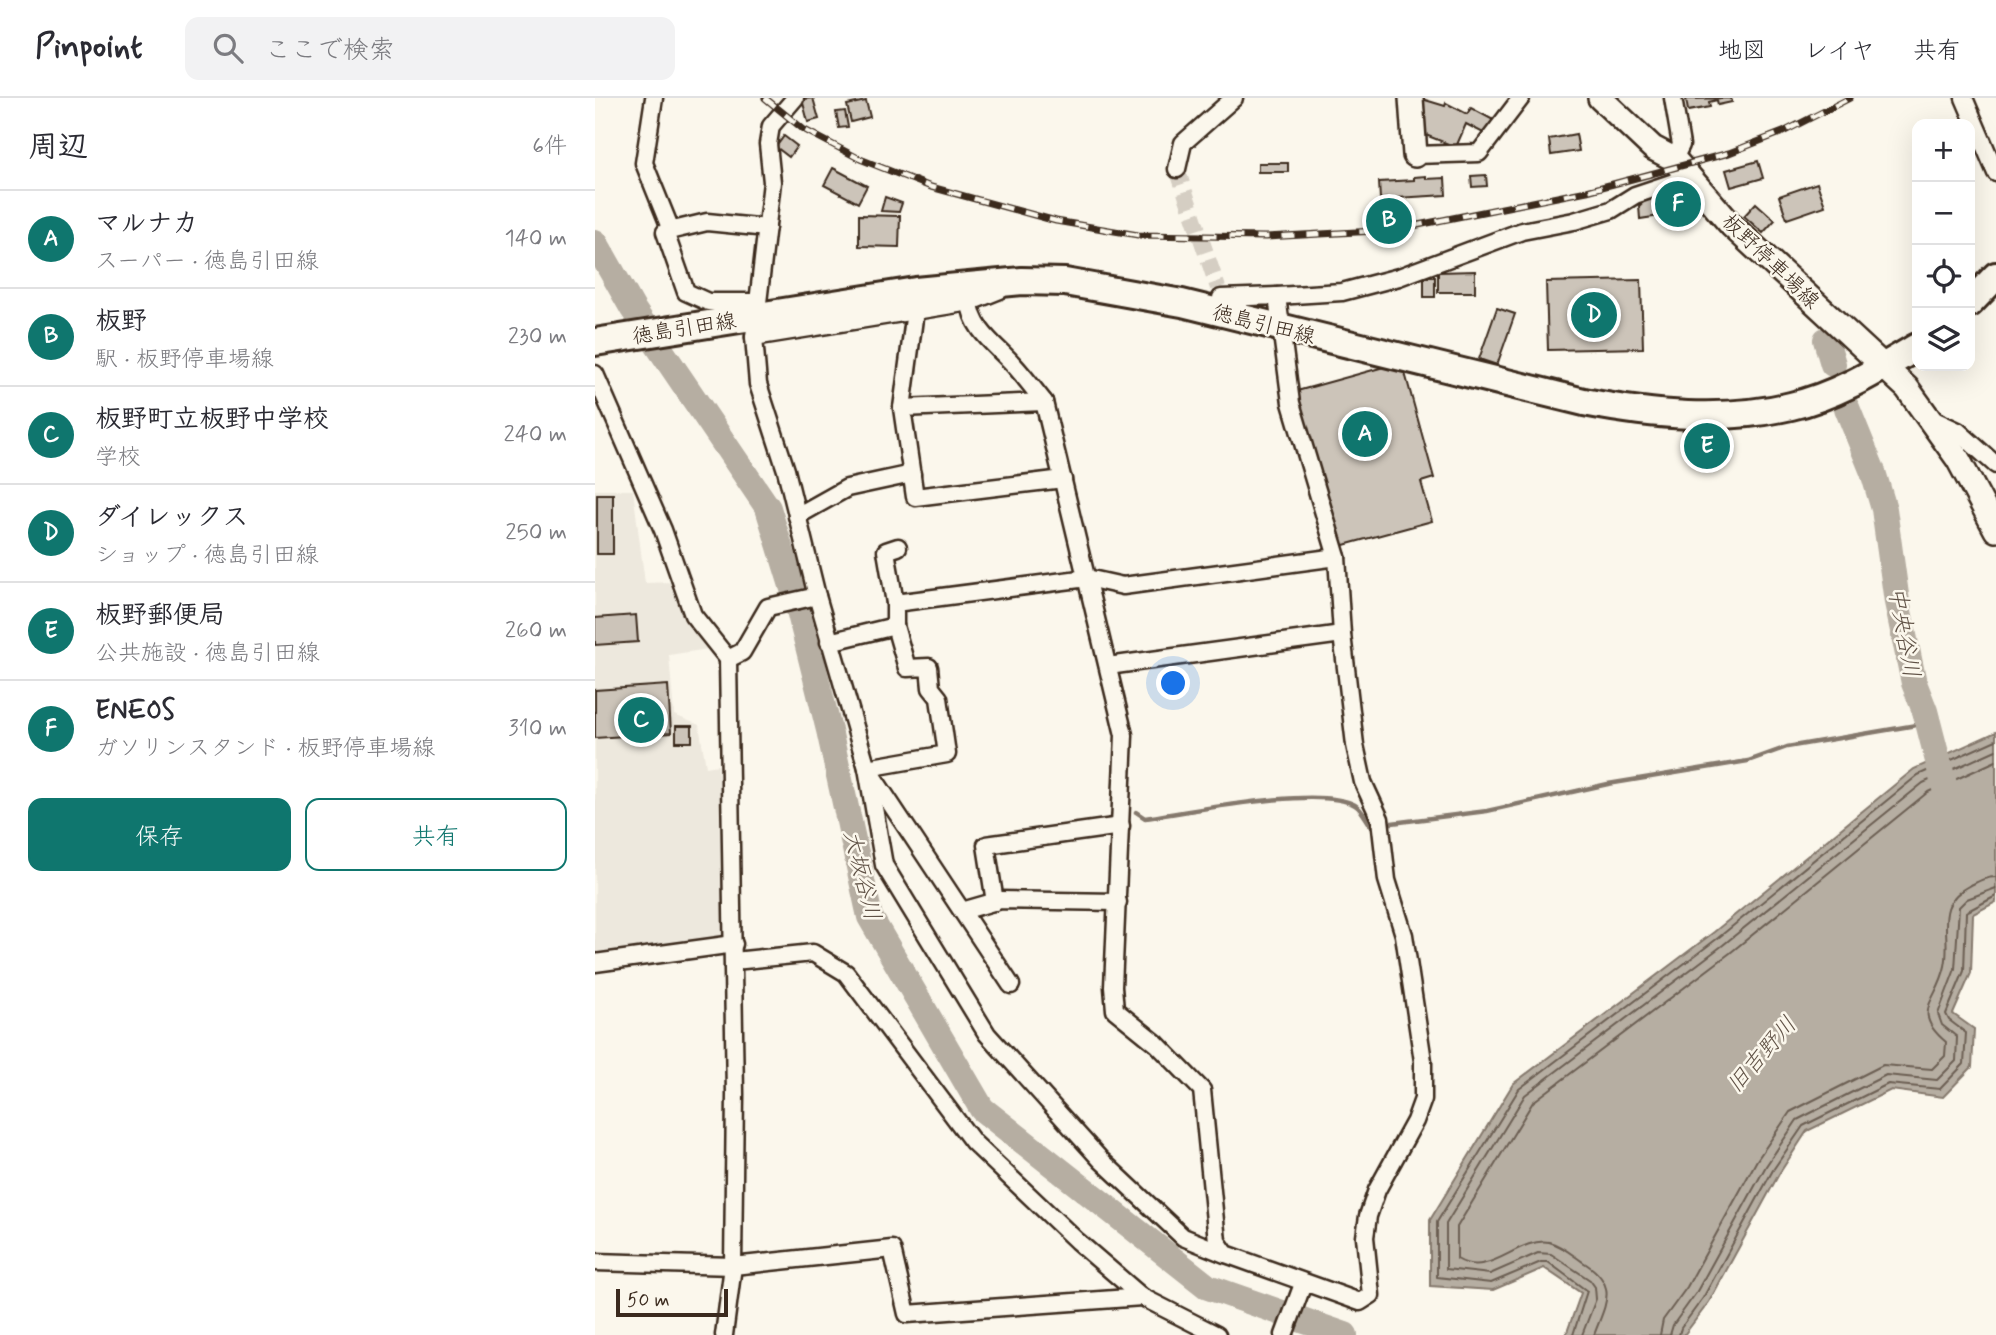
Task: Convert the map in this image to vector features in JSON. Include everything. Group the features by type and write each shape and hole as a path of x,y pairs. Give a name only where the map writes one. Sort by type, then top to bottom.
{"main road":[{"path":"1411,98 1415,155"},
{"name":"板野停車場線","path":"1600,98 1653,148 1674,159 1732,226 1907,388 1932,419 1975,488 1996,530"},
{"name":"徳島引田線","path":"601,341 755,319 916,291 1022,281 1065,282 1182,303 1584,402 1630,411 1675,415 1737,414 1792,406 1830,393 1912,350"}],"street":[{"path":"653,98 644,163 671,230"},
{"path":"795,98 771,126 768,144 772,182 755,319 758,384 797,516 814,597 867,768 884,865 986,1034 1101,1160 1183,1237 1301,1289 1360,1302 1371,1295 1365,1237 1368,1216 1377,1190 1415,1121 1423,1098 1423,1061 1404,935 1387,880 1380,824 1363,782 1355,745 1342,634 1337,557 1291,403 1277,296"},
{"path":"1177,169 1183,143 1234,98"},
{"path":"1415,155 1479,153 1521,98"},
{"path":"1673,98 1681,145 1674,159"},
{"path":"1964,98 1996,173"},
{"path":"1182,303 1219,293 1277,296 1342,292 1399,277 1522,232 1574,222 1611,209 1635,195 1689,177"},
{"path":"767,228 707,222 666,232 685,292 755,319 915,311 970,302 1022,281"},
{"path":"970,302 982,333 1014,364 1044,402 1124,735 1113,987 1115,1010 1157,1044 1202,1090 1217,1241 1226,1254"},
{"path":"915,311 902,408 915,497 1063,479"},
{"path":"595,374 663,530 693,615 728,659 734,944 733,1266 724,1335"},
{"path":"902,408 1044,402"},
{"path":"1932,419 1958,431 1996,465"},
{"path":"797,516 847,488 912,474"},
{"path":"867,768 947,754 939,698 931,688 929,667 907,668 895,626 895,603 886,551 898,547"},
{"path":"895,603 1087,579 1123,586 1337,557"},
{"path":"728,659 742,652 768,607 814,597"},
{"path":"829,642 895,626"},
{"path":"1108,666 1342,634"},
{"path":"867,768 1011,985"},
{"path":"995,902 986,845 1121,826"},
{"path":"961,911 995,902 1118,902"},
{"path":"595,963 734,944"},
{"path":"734,961 813,953 846,973 974,1142 1077,1241 1142,1297 1217,1335"},
{"path":"595,1262 733,1266 892,1249 907,1314 1142,1297"},
{"path":"1284,1335 1301,1289"}],"shaded area":[{"path":"595,490 633,490 645,583 675,582 692,624 708,649 669,655 674,715 699,725 706,767 718,765 724,831 726,937 595,955"}],"water":[{"name":"旧吉野川","path":"1996,732 1996,902 1973,914 1971,973 1953,1014 1974,1029 1972,1067 1943,1097 1891,1090 1807,1131 1779,1174 1709,1302 1684,1335 1566,1335 1581,1293 1544,1268 1493,1290 1430,1286 1430,1220 1513,1084 1714,932 1914,769"}],"building":[{"path":"813,98 819,119 808,122 802,99"},
{"path":"1731,98 1732,102 1718,105 1717,100 1709,102 1710,107 1688,111 1686,99"},
{"path":"1422,99 1445,106 1446,103 1467,114 1471,108 1497,122 1489,136 1466,124 1456,147 1423,134"},
{"path":"866,101 870,117 851,122 847,105"},
{"path":"845,111 848,127 839,128 836,112"},
{"path":"1576,134 1579,151 1551,155 1549,139"},
{"path":"784,136 797,146 789,157 776,147"},
{"path":"1758,161 1763,178 1731,187 1726,170"},
{"path":"1258,163 1288,163 1288,172 1258,172"},
{"path":"833,168 867,186 858,203 824,185"},
{"path":"1486,175 1487,186 1472,187 1471,176"},
{"path":"1426,176 1426,179 1445,178 1446,195 1380,199 1379,182 1414,180 1414,177"},
{"path":"1817,183 1825,206 1787,219 1779,196"},
{"path":"1667,191 1673,214 1640,219 1639,206 1650,196"},
{"path":"885,197 902,203 899,212 881,211"},
{"path":"1756,203 1775,220 1763,233 1744,216"},
{"path":"859,215 900,216 899,247 859,246"},
{"path":"1475,271 1475,292 1438,292 1438,272"},
{"path":"1424,277 1435,277 1435,297 1424,297"},
{"path":"1641,280 1643,348 1548,350 1546,282"},
{"path":"1497,308 1515,314 1497,365 1479,359"},
{"path":"1402,362 1434,478 1421,482 1432,521 1340,546 1297,391"},
{"path":"597,494 613,494 613,554 597,554"},
{"path":"636,615 638,642 595,645 595,618"},
{"path":"668,685 671,733 595,738 595,690"},
{"path":"676,726 692,726 692,742 676,742"}],"waterway":[{"name":"大坂谷川","path":"595,242 633,309 768,508 797,602 829,730 870,917 982,1109 1208,1287 1345,1335"},
{"name":"中央谷川","path":"1826,340 1833,364"},
{"name":"中央谷川","path":"1847,408 1873,472 1884,509 1897,602 1914,683 1925,711 1946,792"},
{"path":"1384,824 1487,811 1608,784 1748,761 1787,747 1928,723"},
{"path":"1136,812 1145,818 1253,802 1313,798 1338,800 1355,805 1371,826 1376,825"}],"tunnel":[{"path":"1177,169 1218,288"}],"railway":[{"path":"765,98 803,129 860,159 931,187 1056,221 1138,235 1266,237 1393,230 1587,191 1729,153 1783,132 1850,98"}],"place":[{"name":"ENEOS","path":"1678,204"},
{"name":"板野","path":"1389,221"},
{"name":"ダイレックス","path":"1594,315"},
{"name":"マルナカ","path":"1365,434"},
{"name":"板野郵便局","path":"1707,446"},
{"name":"板野町立板野中学校","path":"641,720"}]}
